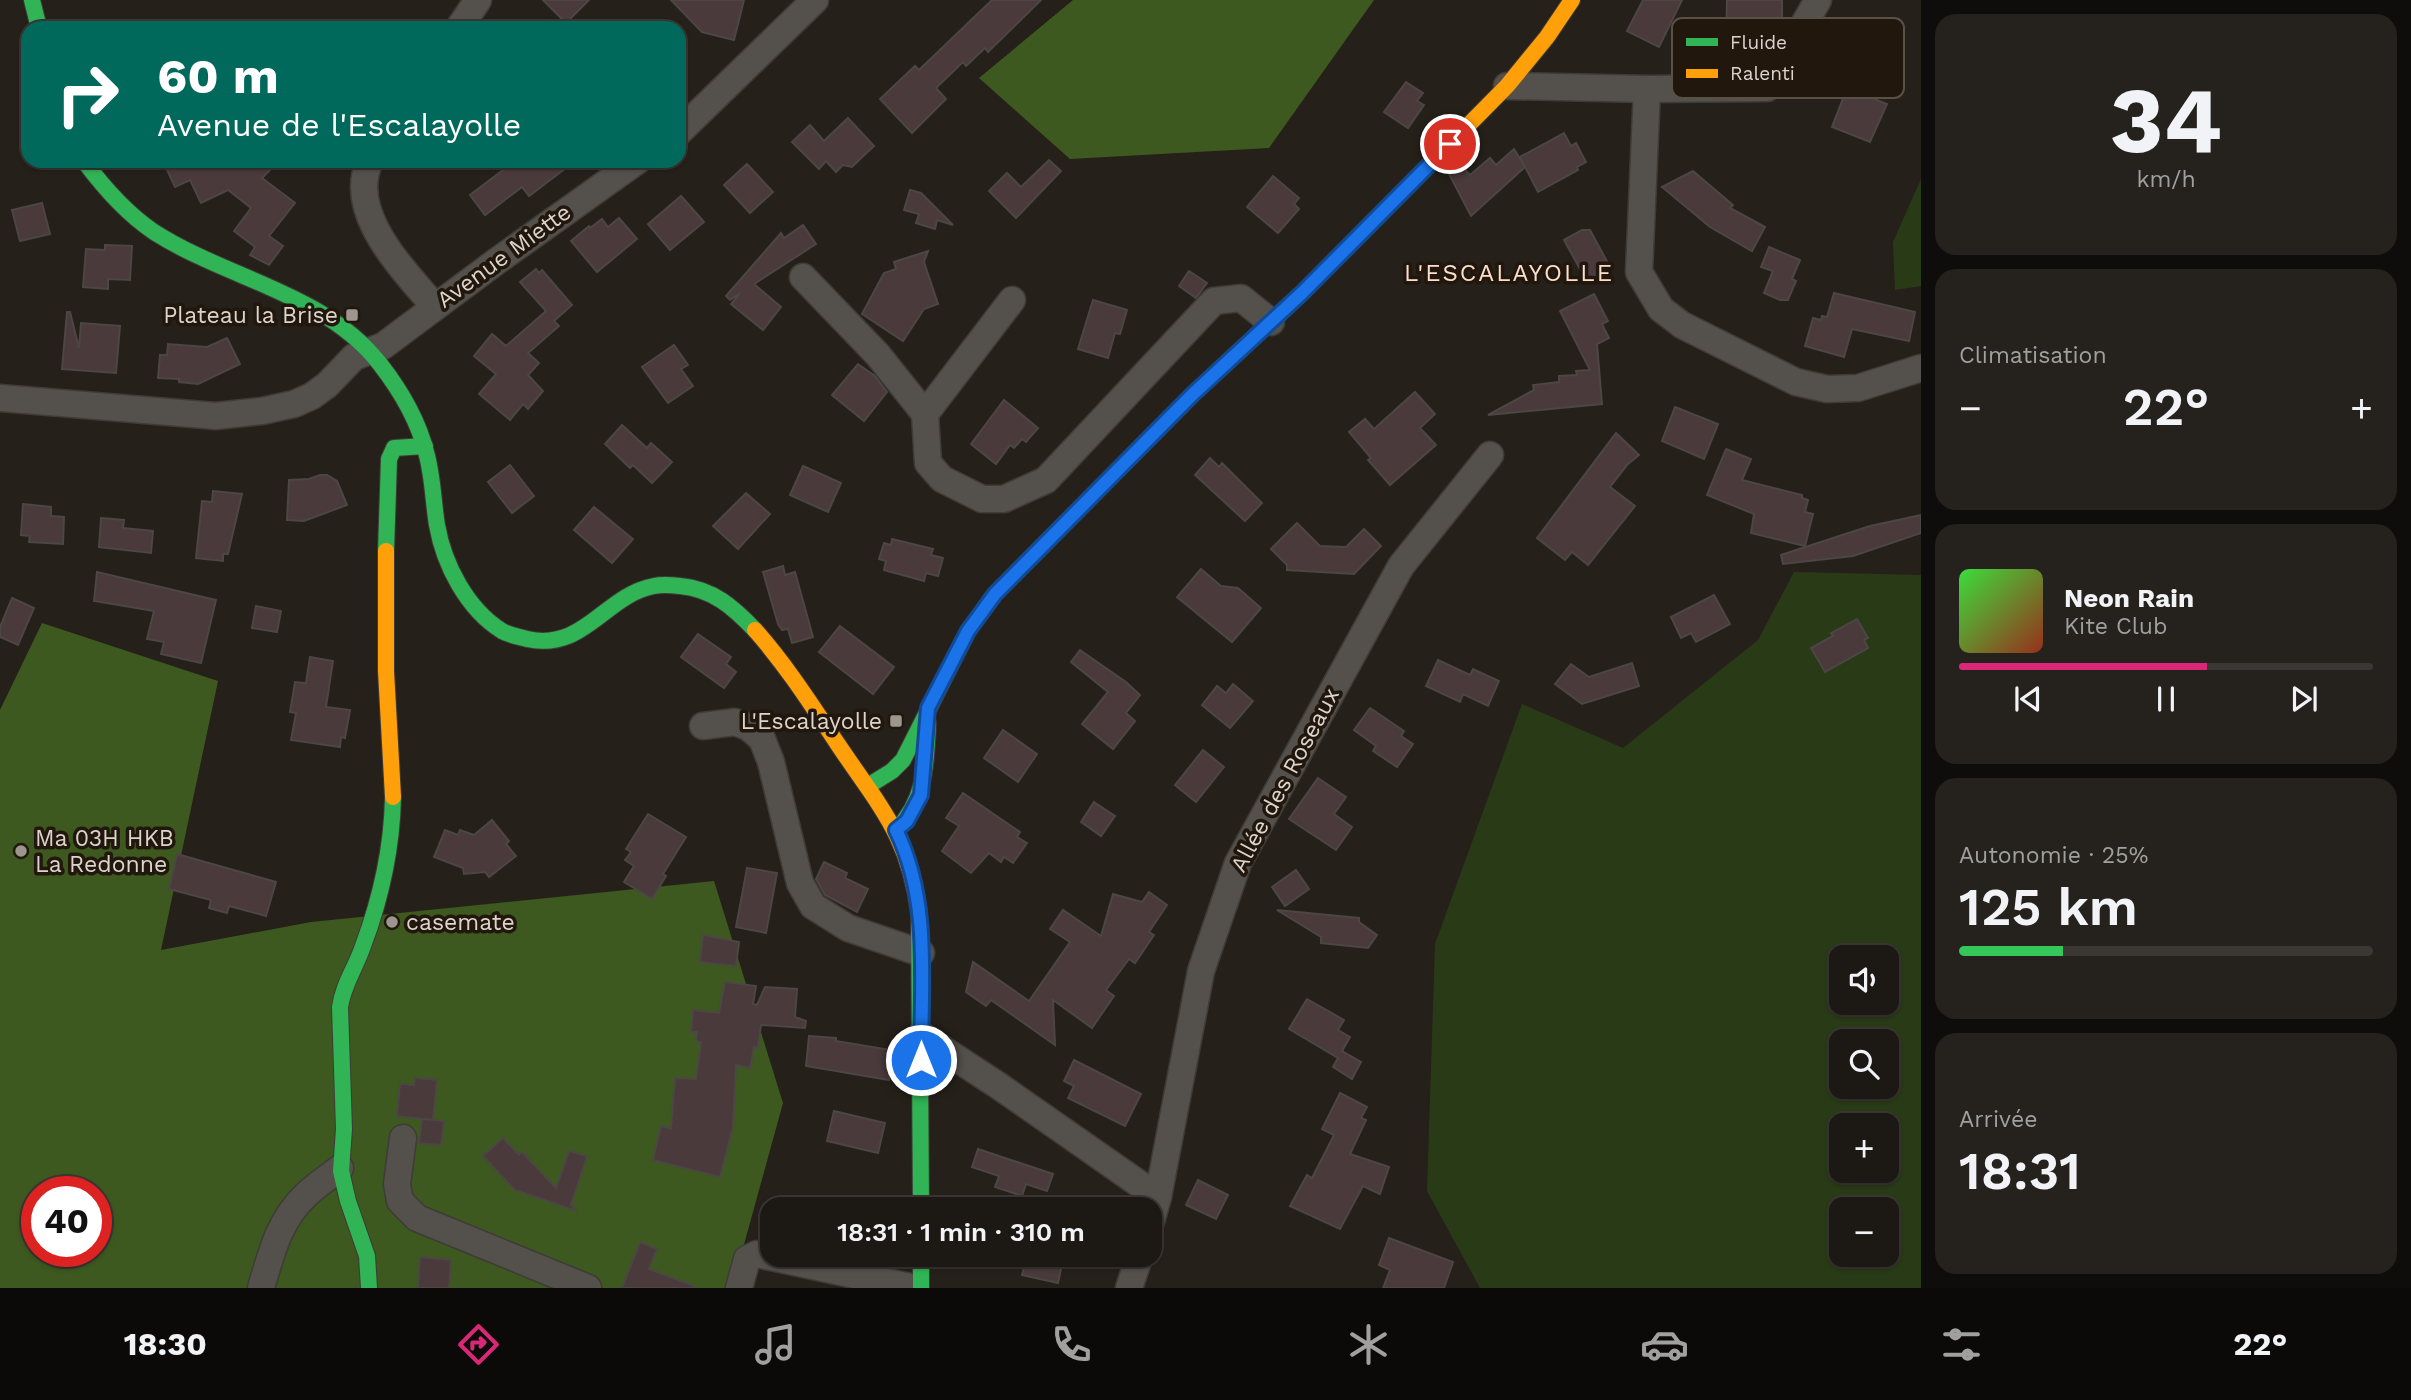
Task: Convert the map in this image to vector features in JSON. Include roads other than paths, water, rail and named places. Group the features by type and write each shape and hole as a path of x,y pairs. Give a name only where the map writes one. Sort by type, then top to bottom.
{"street":[{"path":"32,0 37,21"},
{"path":"464,21 478,0"},
{"path":"686,125 814,0"},
{"path":"868,786 892,771 902,760 968,631 995,594 1192,395 1271,322 1507,86 1547,37 1572,0"},
{"path":"1808,18 1818,0"},
{"path":"1507,86 1672,89"},
{"path":"1647,89 1639,272 1661,309 1682,326 1796,382 1816,387 1858,388 1921,368"},
{"path":"89,168 105,190 148,229 199,258 322,314 345,329 370,351 406,400 425,446 440,541 471,604 501,631 534,643 560,641 585,630 627,597 654,585 712,592 736,610 767,646 868,786 896,830 908,857 919,902 921,953 921,1197"},
{"path":"369,168 364,190 368,212 378,235 435,307"},
{"name":"Avenue Miette","path":"0,398 195,415 262,411 294,404 327,385 354,357 383,346 627,168"},
{"path":"803,277 878,355 925,414 929,463 942,479 982,499 1004,499 1046,480 1214,301 1241,298 1271,322"},
{"path":"925,414 1012,300"},
{"path":"369,1288 367,1247 343,1187 340,1168 344,1131 340,1004 366,938 388,861 391,840 392,778 386,669 388,458 394,448 425,446"},
{"name":"Allée des Roseaux","path":"1158,1197 1201,971 1238,863 1401,566 1490,455"},
{"path":"896,830 907,821 921,795 928,708"},
{"path":"703,726 735,722 748,727 762,739 771,762 800,883 813,905 848,928 921,953"},
{"path":"921,1035 1158,1197"},
{"path":"403,1138 397,1184 400,1201 417,1218 588,1288"},
{"path":"261,1288 278,1233 290,1213 305,1195 340,1168"},
{"path":"739,1288 747,1259 757,1254 915,1288"},
{"path":"921,1267 921,1288"},
{"path":"1129,1288 1136,1267"}],"place":[{"name":"Plateau la Brise","path":"352,315"},
{"name":"L'Escalayolle","path":"896,721"},
{"name":"Ma 03H HKB La Redonne","path":"21,851"},
{"name":"casemate","path":"392,922"}],"district":[{"name":"L'ESCALAYOLLE","path":"1509,273"}]}
